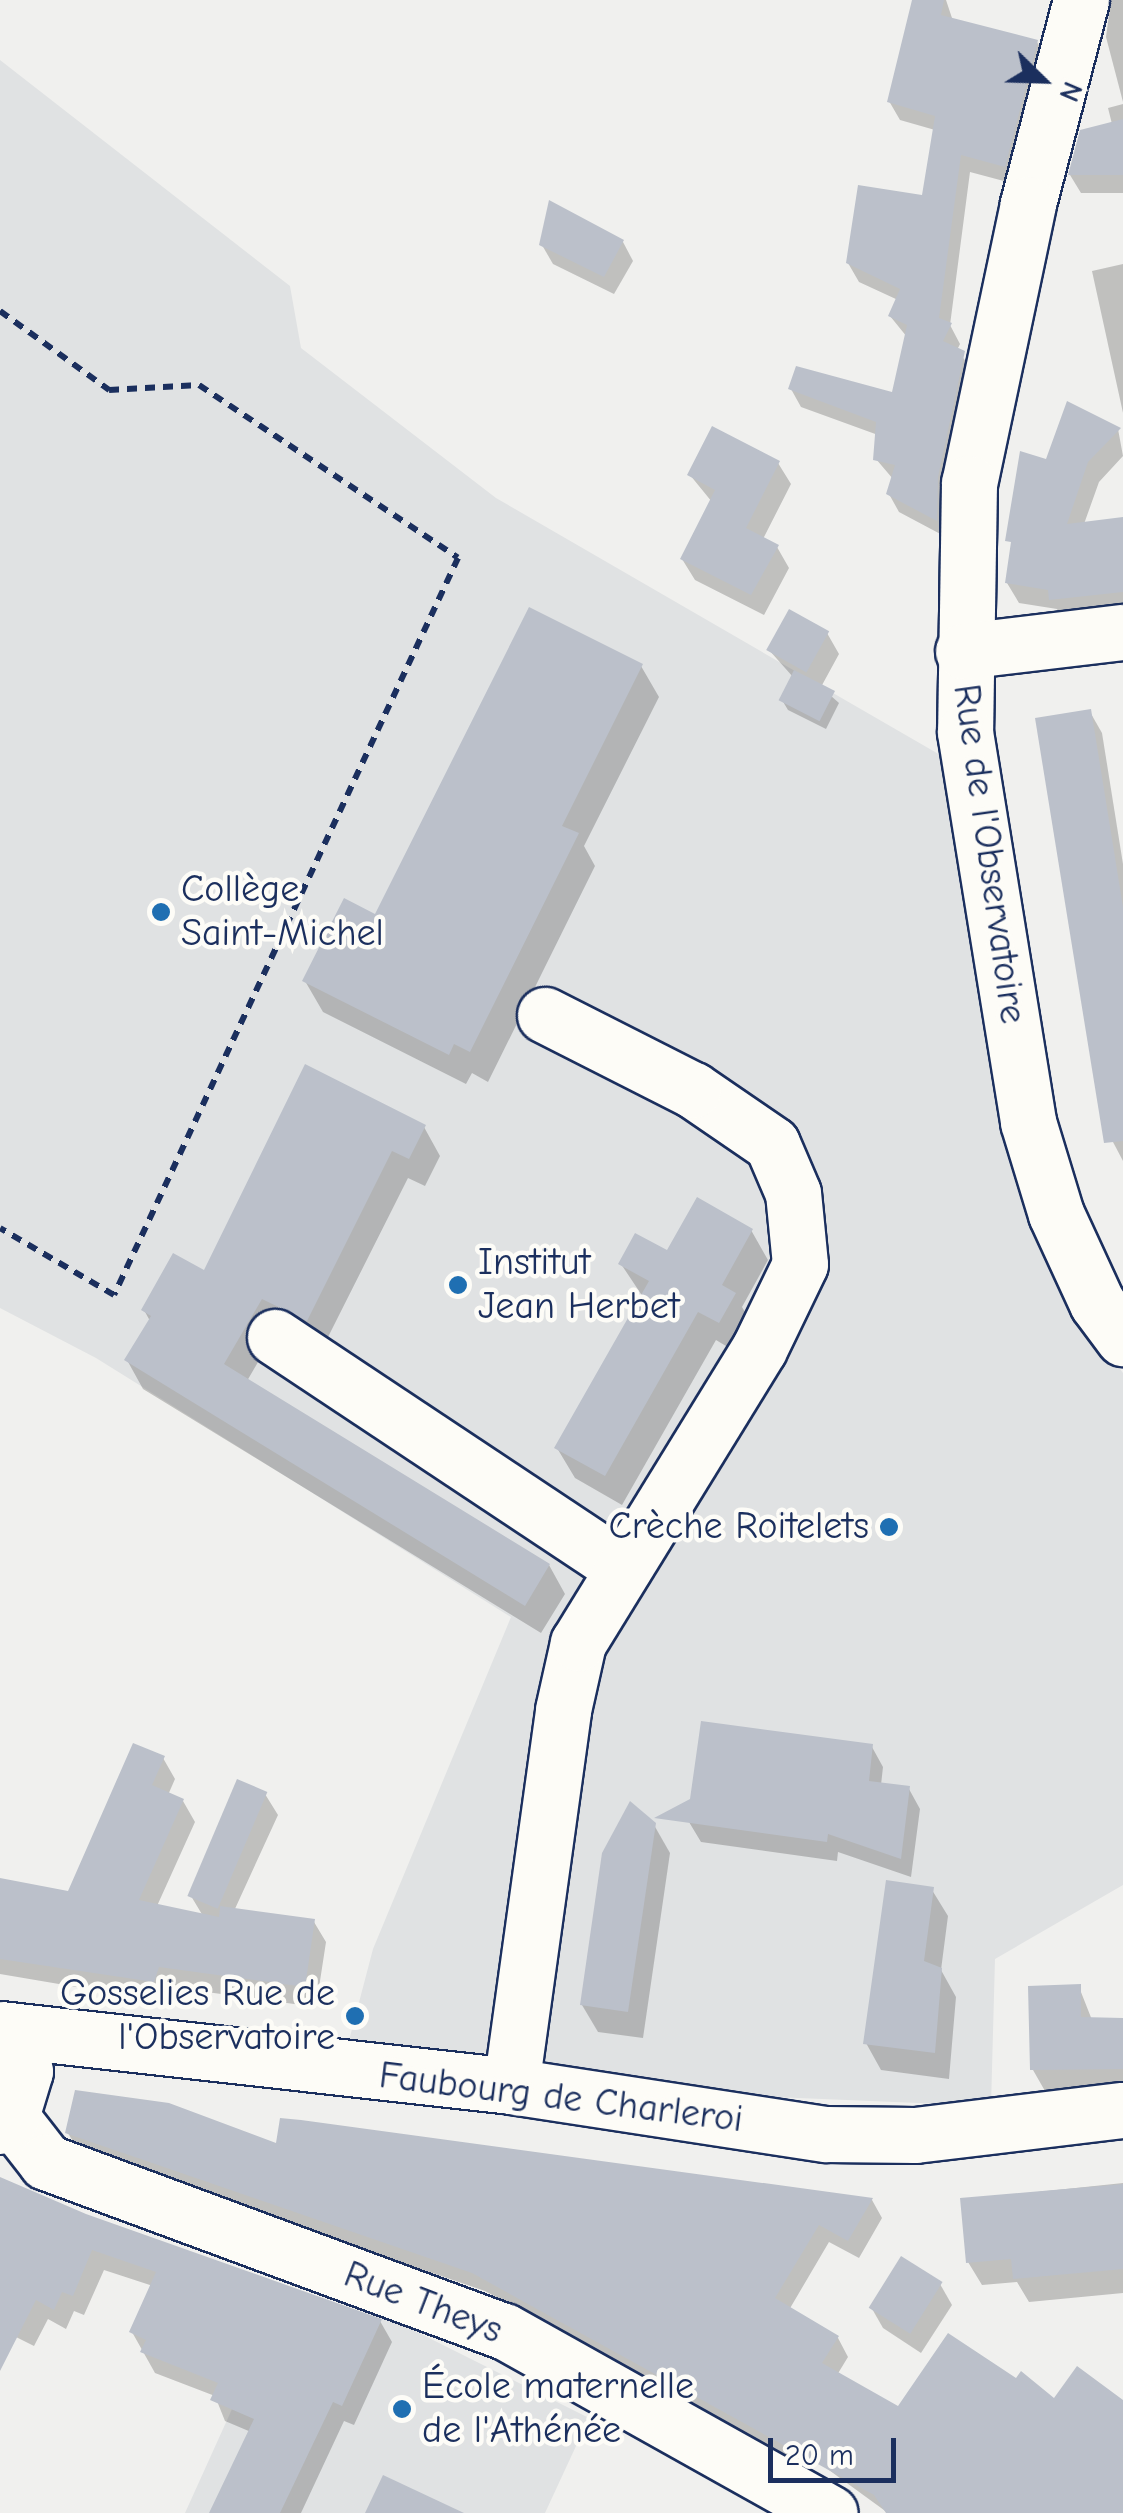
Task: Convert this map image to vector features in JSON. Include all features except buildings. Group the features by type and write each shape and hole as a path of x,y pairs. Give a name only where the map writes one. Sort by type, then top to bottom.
{"street":[{"name":"Rue de l'Observatoire","path":"1081,0 1028,204 970,483 963,651 965,732 1028,1122 1056,1214 1098,1303 1123,1338"},
{"path":"963,651 1123,632"},
{"path":"511,2086 563,1710 578,1643 758,1348 800,1264 793,1193 772,1144 693,1090 545,1014"},
{"path":"275,1337 623,1568"},
{"name":"Faubourg de Charleroi","path":"16,2068 511,2086 826,2134 914,2134 1123,2110"},
{"name":"Rue Theys","path":"16,2068 46,2162 504,2331 830,2513"}],"path":[{"path":"0,311 109,390 199,386 458,558 114,1295 0,1228"}],"shaded area":[{"path":"0,60 290,286 301,348 496,498 961,767 1076,1310 1123,1373 1123,1885 995,1959 991,2106 511,2086 341,2071 373,1949 511,1617 96,1358 0,1308"},
{"name":"École maternelle de l'Athénée","path":"383,2315 589,2418 545,2513 185,2513 256,2356 344,2400"}],"place":[{"name":"Collège Saint-Michel","path":"161,912"},
{"name":"Institut Jean Herbet","path":"458,1285"},
{"name":"Crèche Roitelets","path":"889,1527"},
{"name":"Gosselies Rue de l'Observatoire","path":"355,2016"},
{"name":"École maternelle de l'Athénée","path":"402,2409"}]}
